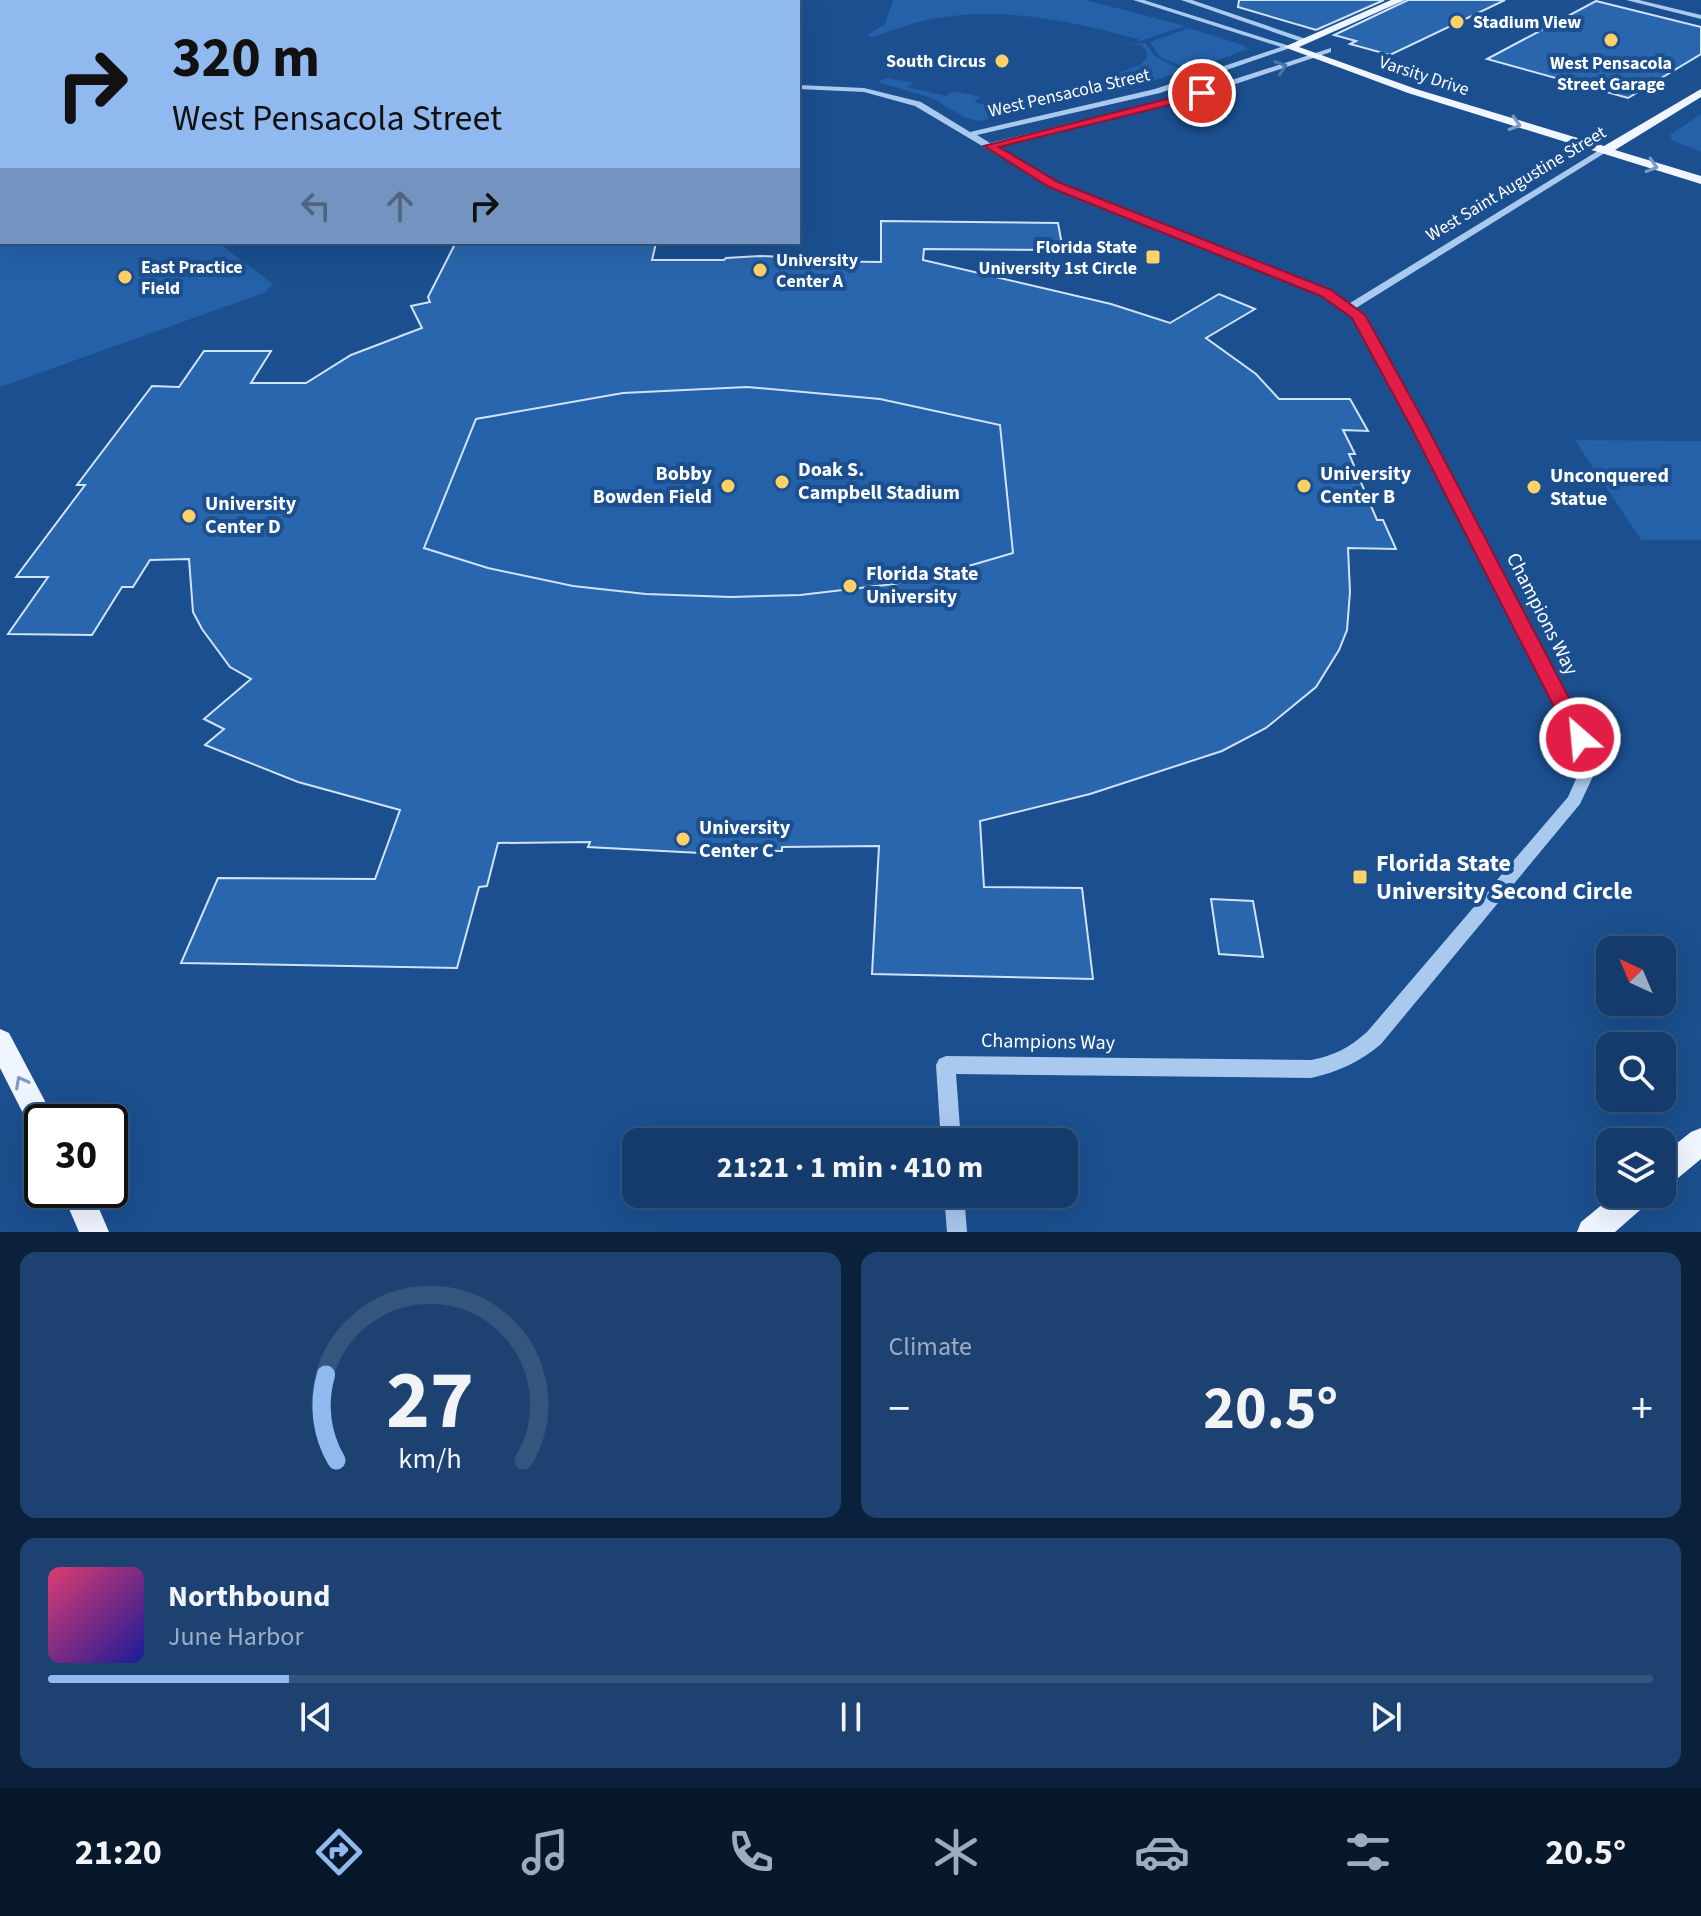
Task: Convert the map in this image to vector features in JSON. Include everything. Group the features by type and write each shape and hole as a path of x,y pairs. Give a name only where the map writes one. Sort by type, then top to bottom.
{"main road":[{"name":"West Pensacola Street","path":"1289,47 1400,0"},
{"name":"Varsity Drive","path":"1305,40 1428,85 1701,166"},
{"name":"Varsity Drive","path":"1289,47 1412,91 1701,180"},
{"name":"West Saint Augustine Street","path":"1604,151 1701,92"},
{"path":"0,1041 33,1104"},
{"path":"1676,1162 1701,1141"},
{"path":"84,1208 94,1232"},
{"path":"1592,1232 1620,1208"}],"street":[{"name":"Varsity Drive","path":"1137,0 1289,47"},
{"name":"Varsity Drive","path":"1185,0 1305,40"},
{"path":"1630,0 1701,17"},
{"name":"West Pensacola Street","path":"971,134 1157,91 1289,47"},
{"name":"West Pensacola Street","path":"989,146 1162,105 1328,50"},
{"name":"Champions Way","path":"800,87 864,90 900,97 936,113 1054,185 1310,286 1350,307 1364,324 1580,738 1588,770 1583,785 1393,1016 1354,1055 1334,1065 1311,1069 946,1065 950,1128"},
{"name":"West Saint Augustine Street","path":"1350,307 1604,151"},
{"path":"955,1208 957,1232"}],"shaded area":[{"path":"893,0 1086,0 1185,26 1138,42 1139,39 1062,21 988,14 930,19 872,37 867,35 885,24"},
{"path":"1189,28 1248,49 1191,70 1160,57 1150,42"},
{"path":"1145,43 1156,57 1185,71 1121,90 979,121 966,118 932,98 878,82 887,78 914,83 907,87 946,96 954,91 981,97 974,102 981,104 1022,105 1045,100 1035,95 1046,92 1058,96 1140,65 1147,58 1147,51 1141,45 1127,45"},
{"path":"1701,114 1701,152 1672,140 1670,135"},
{"name":"East Practice Field","path":"0,244 220,244 273,284 264,293 0,387"},
{"path":"733,285 1281,551 251,679 229,666 313,613 428,366 398,334 421,328 416,316 446,309"},
{"path":"1575,440 1701,441 1701,540 1641,540"}],"building":[{"path":"1239,0 1384,0 1316,30 1238,7"},
{"path":"1408,0 1505,0 1390,55 1350,44 1356,41 1334,35"},
{"name":"West Pensacola Street Garage","path":"1596,1 1701,27 1701,54 1628,98 1487,59"},
{"path":"881,221 1058,223 1063,250 924,249 923,260 1111,304 1170,323 1219,294 1255,309 1206,338 1256,374 1279,399 1350,399 1368,431 1343,430 1355,454 1349,454 1377,520 1383,520 1396,549 1348,548 1350,592 1347,630 1339,650 1316,687 1266,728 1222,751 1090,794 980,821 984,887 1082,888 1093,979 872,974 879,846 782,847 782,851 719,850 719,854 588,847 590,842 498,843 487,886 479,887 457,968 181,963 218,878 375,879 400,810 298,782 205,745 224,729 204,719 251,679 230,667 193,612 189,559 150,560 133,587 122,587 92,635 8,634 48,577 16,577 85,485 77,485 152,386 179,387 204,351 271,351 251,383 306,383 351,355 422,328 411,306 430,302 428,297 455,244 656,244 652,260 724,260 760,256 808,258 808,261 881,262","holes":["747,387 880,399 1000,425 1013,553 894,584 800,595 731,597 646,594 573,586 488,568 424,548 476,419 623,393"]},
{"path":"1211,899 1253,901 1263,957 1219,954"}],"place":[{"name":"Stadium View","path":"1457,22"},
{"name":"West Pensacola Street Garage","path":"1611,40"},
{"name":"South Circus","path":"1002,61"},
{"name":"Florida State University 1st Circle","path":"1153,257"},
{"name":"University Center A","path":"760,270"},
{"name":"East Practice Field","path":"125,277"},
{"name":"Doak S. Campbell Stadium","path":"782,482"},
{"name":"Bobby Bowden Field","path":"728,486"},
{"name":"University Center B","path":"1304,486"},
{"name":"Unconquered Statue","path":"1534,487"},
{"name":"University Center D","path":"189,516"},
{"name":"Florida State University","path":"850,586"},
{"name":"University Center C","path":"683,839"},
{"name":"Florida State University Second Circle","path":"1360,877"}],"route":[{"path":"1202,93 989,146 1054,185 1326,293 1358,315 1580,738"}]}
